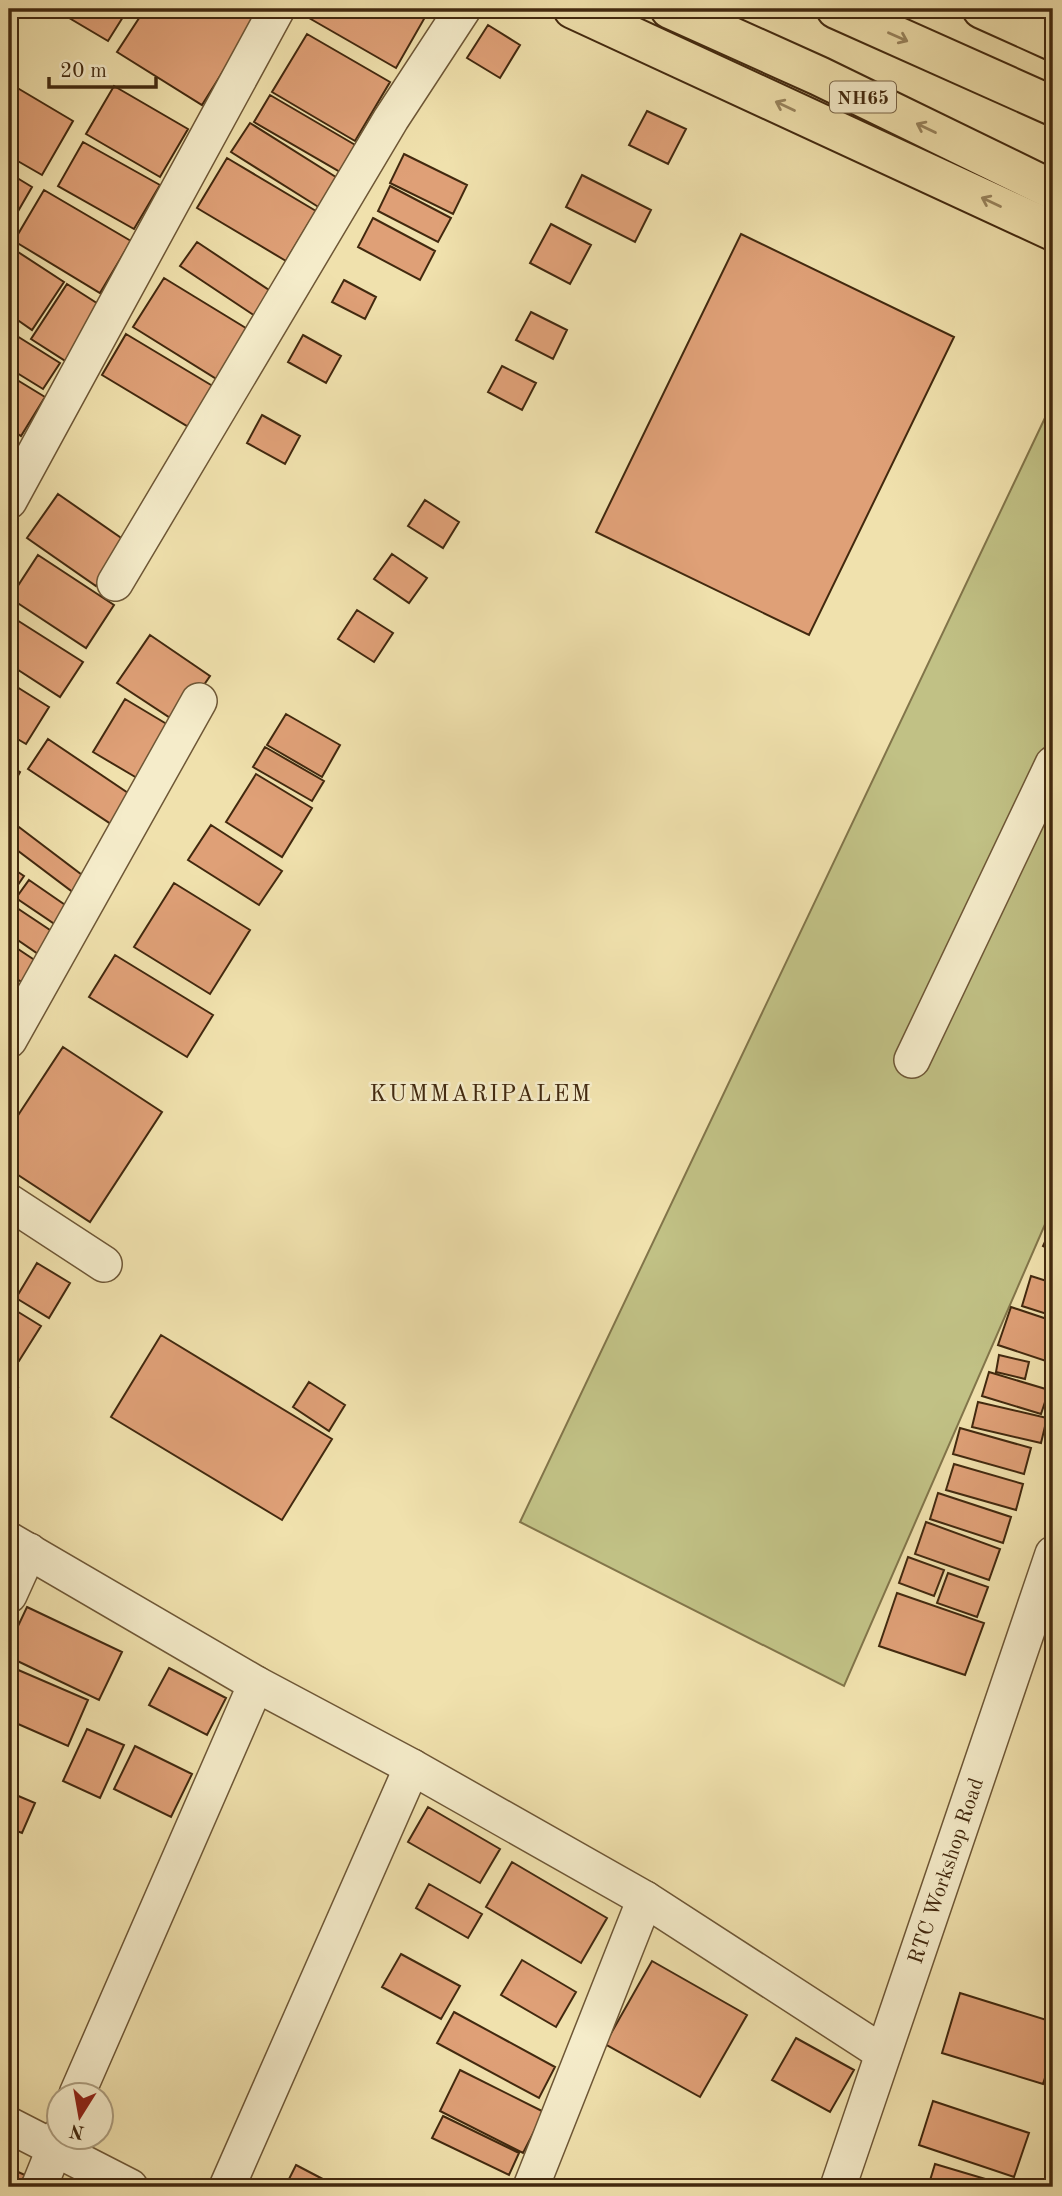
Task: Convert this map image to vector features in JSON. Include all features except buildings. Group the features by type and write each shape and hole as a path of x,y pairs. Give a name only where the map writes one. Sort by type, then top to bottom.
{"main road":[{"path":"573,9 1053,231"},
{"name":"NH65","path":"670,9 808,71 1053,190"},
{"path":"836,9 1053,106"},
{"path":"982,9 1053,41"}],"street":[{"path":"9,501 277,9"},
{"path":"115,583 391,119 463,9"},
{"path":"9,1040 199,701"},
{"path":"912,1060 1053,764"},
{"path":"9,1202 104,1264"},
{"path":"9,1595 19,1545 256,1684 412,1767 645,1899 883,2053"},
{"name":"RTC Workshop Road","path":"838,2187 1053,1554"},
{"path":"84,2080 256,1684"},
{"path":"227,2187 412,1767"},
{"path":"531,2187 645,1899"},
{"path":"9,2125 46,2138"},
{"path":"39,2187 53,2150"},
{"path":"69,2150 130,2187"}],"green space":[{"path":"1053,401 1053,1206 844,1686 520,1522"}],"district":[{"name":"KUMMARIPALEM","path":"481,1093"}]}
